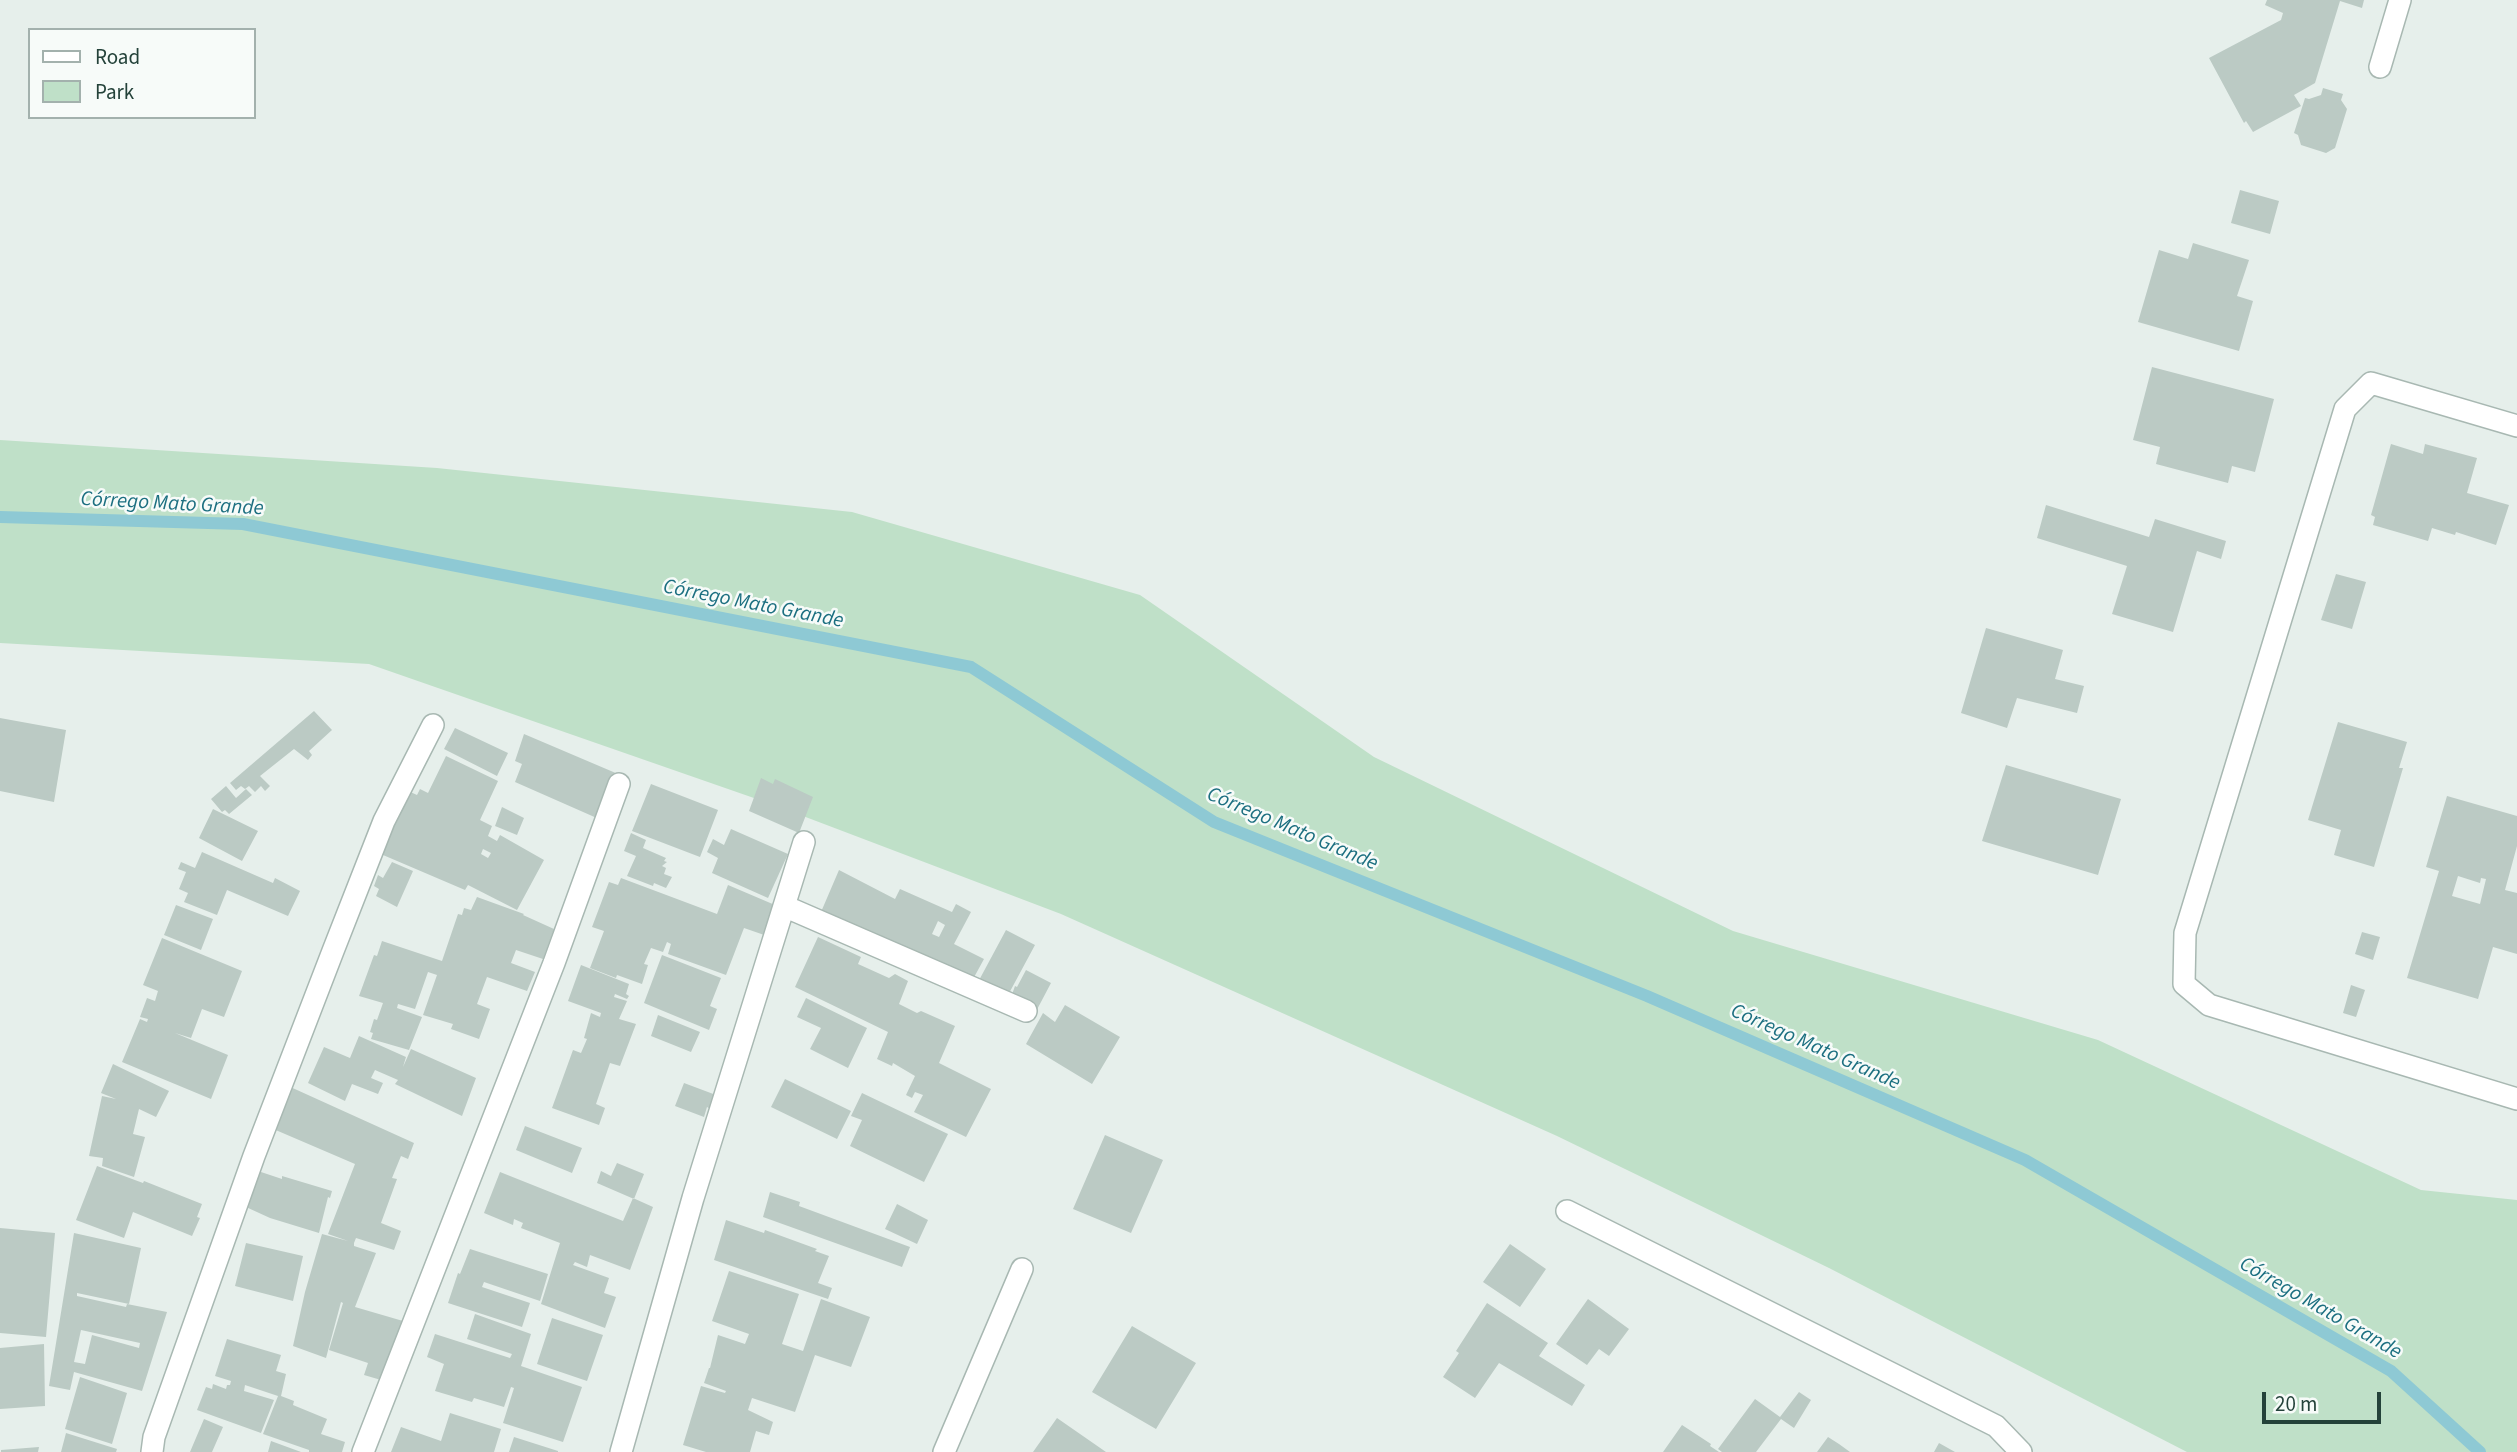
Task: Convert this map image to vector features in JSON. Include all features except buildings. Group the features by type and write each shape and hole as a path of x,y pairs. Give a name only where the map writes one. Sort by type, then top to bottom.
{"street":[{"path":"2380,67 2400,0"},
{"path":"2517,426 2371,383 2345,409 2185,933 2184,984 2209,1005 2517,1098"},
{"path":"152,1452 154,1437 235,1209 328,964 384,821 433,724"},
{"path":"363,1452 554,963 619,784"},
{"path":"621,1452 693,1198 804,842"},
{"path":"783,906 1026,1011"},
{"path":"1567,1211 1996,1426 2021,1452"},
{"path":"944,1452 1022,1269"}],"green space":[{"path":"0,440 437,468 852,512 1140,595 1374,757 1733,931 2098,1040 2421,1190 2517,1200 2517,1452 2187,1452 1829,1268 1557,1136 1061,914 774,805 369,664 0,643"}],"waterway":[{"name":"Córrego Mato Grande","path":"0,517 243,524 971,667 1214,822 1647,996 2025,1160 2391,1371 2480,1452"}]}
